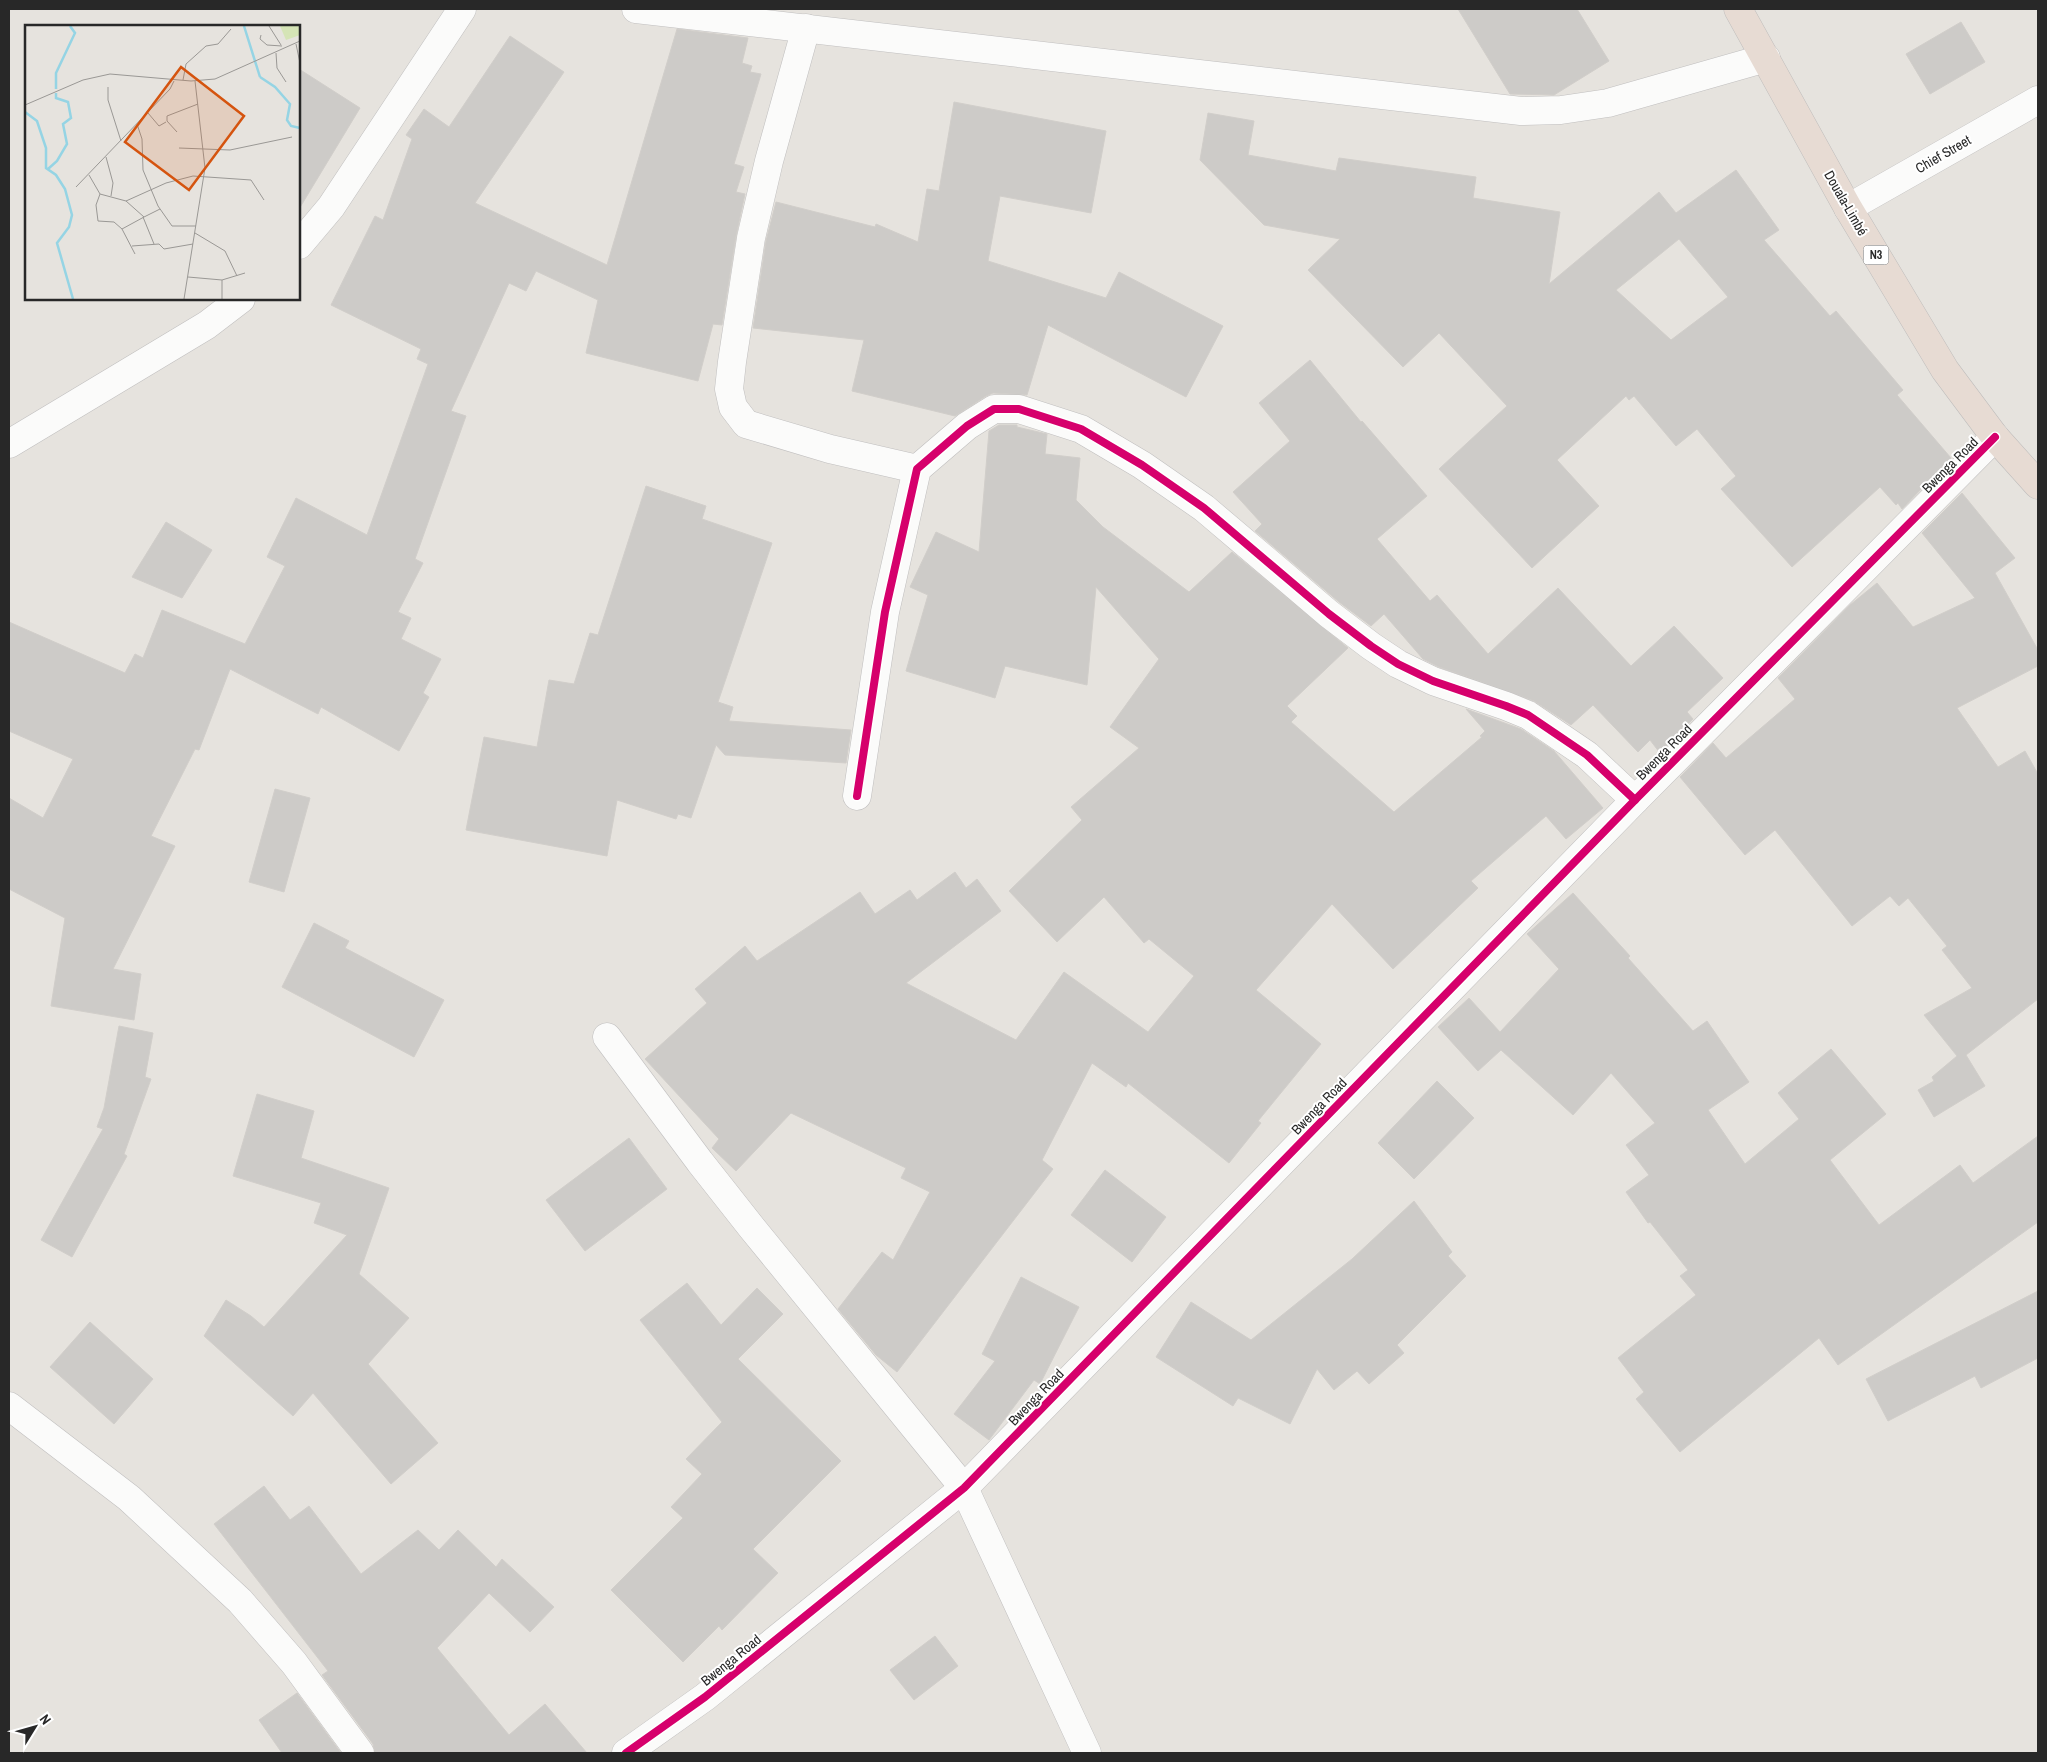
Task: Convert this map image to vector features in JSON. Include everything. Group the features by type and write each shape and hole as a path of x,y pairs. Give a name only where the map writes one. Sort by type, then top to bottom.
{"highway":[{"name":"Douala-Limbé","path":"1738,9 1848,208 1945,370 1994,438 2038,485"}],"street":[{"path":"300,244 331,207 462,9"},
{"path":"636,9 1521,111 1561,110 1608,104 1766,58"},
{"path":"806,28 769,161 751,238 729,389 733,407 746,424 830,449 917,469"},
{"name":"Chief Street","path":"1848,208 2038,100"},
{"path":"9,444 207,325 240,300"},
{"path":"856,796 885,612 917,469 967,426 994,409 1019,408 1081,429 1142,465 1204,508 1328,614 1398,664 1433,681 1528,715 1587,756 1635,800"},
{"name":"Bwenga Road","path":"626,1753 705,1697 964,1488 1635,800 1994,438"},
{"path":"607,1037 746,1221 964,1488 1087,1753"},
{"path":"9,1406 129,1498 240,1602 294,1663 360,1753"}],"building":[{"path":"1458,9 1577,9 1609,61 1554,95 1510,94"},
{"path":"1961,22 1985,62 1930,94 1906,54"},
{"path":"677,29 748,38 742,63 752,66 750,72 761,74 734,164 744,167 736,192 745,194 736,236 722,325 713,324 698,381 586,353 598,300 536,271 526,291 509,283 451,411 466,416 415,559 423,563 398,612 411,618 401,639 441,659 423,693 429,697 399,751 321,707 318,714 230,669 199,750 195,749 151,836 175,846 113,969 141,974 134,1020 51,1006 65,918 9,889 9,798 43,818 73,759 9,731 9,622 125,673 135,654 143,658 162,610 245,644 285,566 267,557 296,498 367,535 428,364 417,359 421,349 331,305 375,216 383,220 412,139 406,135 424,109 449,127 510,36 564,72 475,203 607,265"},
{"path":"300,70 360,108 300,207"},
{"path":"954,102 1106,131 1091,213 1000,196 988,261 1106,298 1119,272 1223,326 1186,397 1048,325 1027,395 993,393 955,416 852,391 864,340 753,328 766,241 776,202 875,227 876,224 918,242 927,189 939,191"},
{"path":"1208,113 1254,121 1248,155 1336,171 1339,158 1476,177 1473,198 1560,212 1549,284 1659,192 1676,213 1736,170 1779,230 1764,240 1830,316 1836,311 1903,390 1897,395 1951,458 1902,509 1880,487 1792,567 1721,489 1736,476 1697,429 1676,446 1634,396 1629,400 1626,396 1557,460 1599,506 1532,568 1439,469 1507,406 1439,333 1403,367 1308,270 1340,239 1264,225 1200,160","holes":["1679,239 1728,297 1671,340 1616,290"]},
{"path":"1310,360 1361,422 1427,496 1377,539 1430,601 1437,595 1488,654 1558,588 1631,666 1674,626 1723,678 1687,712 1693,719 1660,753 1650,740 1638,752 1593,705 1571,725 1534,701 1439,667 1423,659 1384,614 1371,626 1339,602 1255,531 1262,524 1233,492 1290,441 1259,403"},
{"path":"999,425 1017,425 1017,427 1047,434 1045,454 1080,458 1076,500 1103,527 1189,592 1232,552 1348,648 1287,706 1297,716 1291,722 1394,812 1482,737 1480,736 1485,731 1466,709 1521,729 1554,751 1603,808 1566,839 1546,816 1471,881 1478,888 1393,969 1332,904 1256,990 1321,1044 1258,1121 1261,1123 1229,1163 1128,1083 1126,1087 1092,1063 1042,1160 1053,1169 897,1372 876,1355 838,1309 882,1252 893,1260 930,1192 901,1178 906,1168 791,1113 736,1171 712,1148 719,1139 645,1059 707,1003 695,989 745,946 757,961 860,892 875,914 910,890 917,900 955,872 966,888 977,879 1001,911 906,983 1016,1040 1064,972 1148,1032 1194,976 1149,939 1144,943 1104,897 1057,942 1009,891 1082,820 1071,807 1139,748 1110,727 1159,659 1096,587 1087,685 1005,666 995,698 906,671 928,595 910,587 936,532 979,552 989,431"},
{"path":"646,486 706,506 702,519 772,543 718,702 733,707 729,721 851,730 846,763 725,755 716,745 691,818 678,814 676,819 617,800 607,856 466,830 484,737 537,747 549,680 574,684 590,633 598,635"},
{"path":"1962,493 2015,558 1995,573 2038,650 2038,666 1957,708 1998,767 2025,751 2038,774 2038,999 1966,1055 1985,1086 1934,1117 1918,1090 1934,1081 1932,1077 1957,1056 1924,1015 1972,988 1942,950 1947,946 1908,898 1899,906 1890,896 1852,926 1775,830 1745,855 1680,777 1713,743 1726,758 1795,699 1778,678 1850,605 1877,583 1913,627 1975,598 1922,533"},
{"path":"166,522 212,550 182,598 132,577"},
{"path":"275,789 310,798 284,892 249,882"},
{"path":"1573,893 1630,956 1628,958 1693,1031 1707,1021 1749,1082 1708,1110 1745,1164 1799,1119 1778,1093 1831,1049 1886,1114 1830,1160 1879,1225 1960,1165 1973,1183 2038,1136 2038,1222 1838,1365 1819,1338 1680,1452 1636,1399 1644,1392 1618,1358 1696,1295 1680,1276 1688,1270 1650,1222 1648,1223 1626,1192 1649,1175 1626,1145 1655,1123 1611,1073 1573,1115 1501,1050 1478,1071 1438,1027 1469,998 1500,1032 1559,969 1527,934"},
{"path":"314,923 349,941 345,948 444,1000 414,1057 282,987"},
{"path":"119,1026 153,1033 145,1077 151,1079 124,1154 127,1156 72,1257 41,1240 103,1129 97,1127 104,1108"},
{"path":"1437,1081 1474,1118 1414,1179 1378,1143"},
{"path":"257,1094 314,1111 301,1158 389,1188 359,1274 409,1318 368,1364 438,1443 391,1484 313,1393 293,1416 204,1336 226,1300 264,1327 347,1235 314,1223 321,1203 233,1176"},
{"path":"629,1138 667,1189 585,1251 546,1200"},
{"path":"1105,1170 1166,1217 1132,1262 1071,1215"},
{"path":"1414,1201 1452,1252 1448,1256 1466,1276 1397,1345 1404,1353 1369,1384 1357,1371 1334,1390 1317,1369 1290,1424 1238,1398 1233,1406 1156,1357 1191,1302 1251,1340 1352,1259"},
{"path":"1021,1277 1079,1307 1040,1384 1034,1380 989,1440 954,1414 995,1361 982,1354"},
{"path":"687,1283 721,1325 757,1288 783,1314 738,1359 841,1461 753,1549 778,1573 722,1630 719,1626 683,1662 611,1590 683,1518 671,1507 702,1474 686,1459 722,1422 640,1320"},
{"path":"2038,1291 2038,1358 1981,1388 1975,1376 1888,1421 1866,1379"},
{"path":"90,1322 153,1379 114,1424 50,1367"},
{"path":"264,1486 290,1520 309,1506 361,1574 418,1530 439,1550 458,1530 496,1567 502,1559 554,1607 530,1632 489,1593 437,1648 509,1735 545,1704 587,1753 375,1753 373,1744 322,1675 328,1671 214,1524"},
{"path":"935,1636 958,1666 914,1700 890,1670"},
{"path":"297,1693 341,1753 282,1753 259,1720"}],"cycle path":[{"path":"857,796 885,612 917,469 967,426 994,409 1019,409 1081,429 1142,465 1204,508 1329,614 1371,646 1398,664 1433,681 1528,715 1587,755 1635,800"},
{"path":"626,1753 705,1697 964,1488 1635,800 1995,437"}]}
